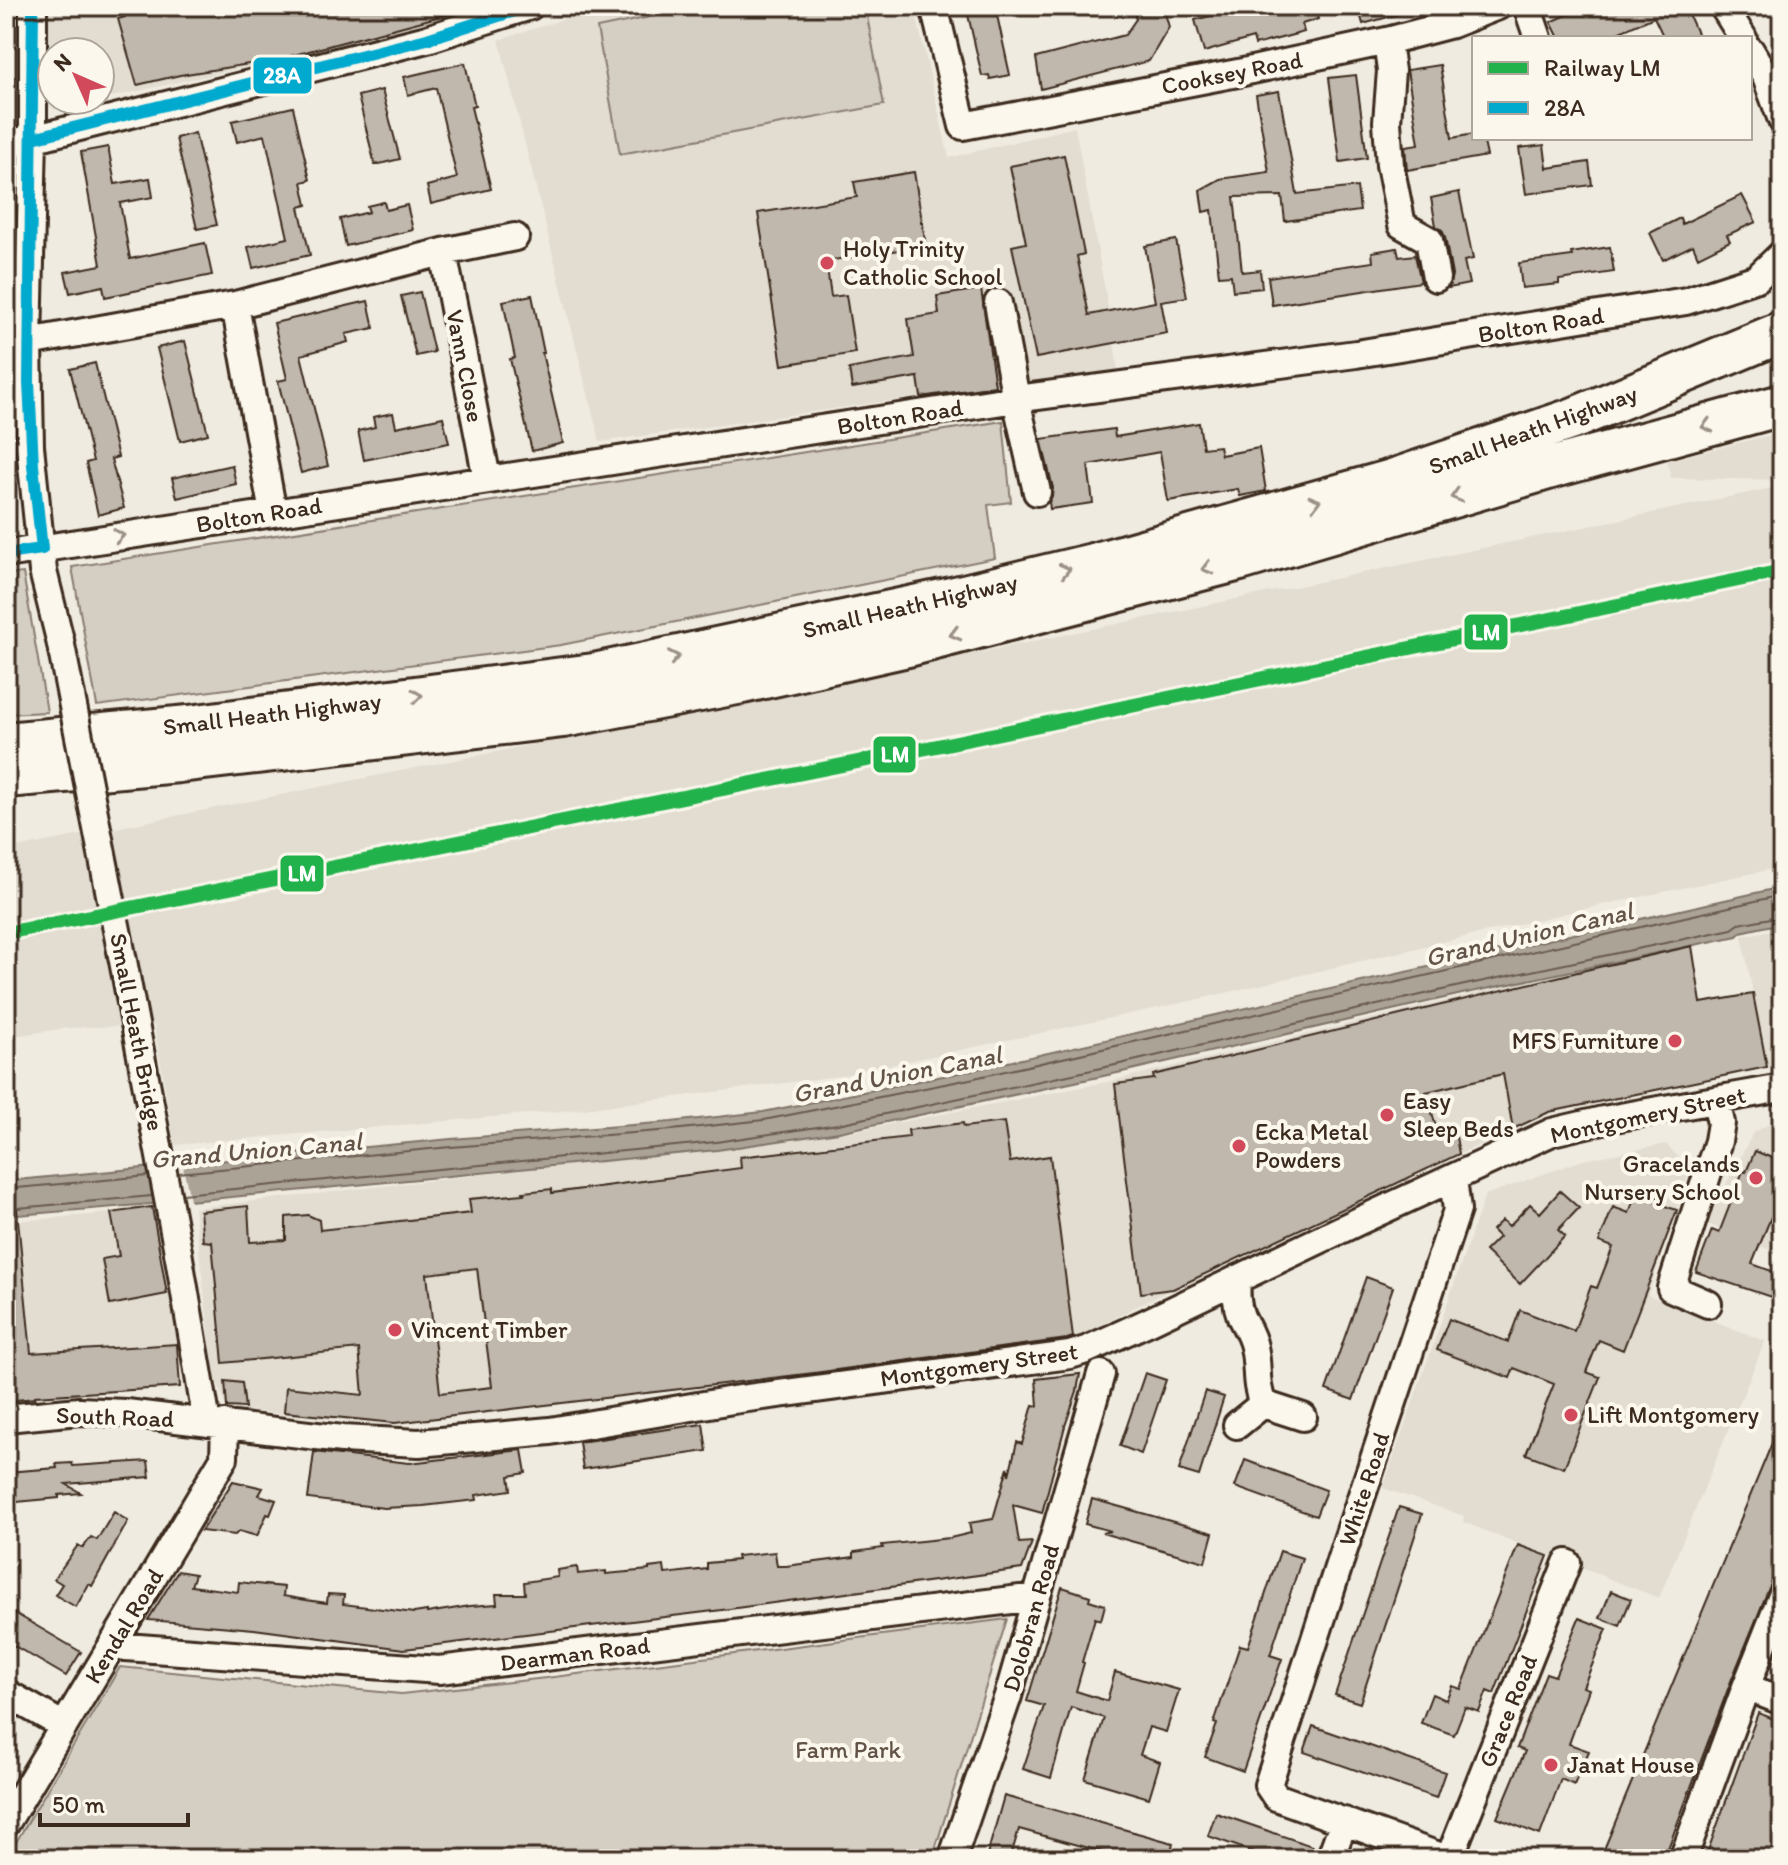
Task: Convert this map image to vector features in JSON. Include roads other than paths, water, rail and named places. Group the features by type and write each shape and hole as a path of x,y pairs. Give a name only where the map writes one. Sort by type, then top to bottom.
{"highway":[{"name":"Small Heath Highway","path":"6,743 189,726 594,674 947,599 1093,564 1392,480 1572,419 1782,332"},
{"name":"Small Heath Highway","path":"6,777 179,762 563,717 742,683 912,645 1240,560 1558,466 1782,405"}],"street":[{"name":"Small Heath Bridge","path":"33,6 28,342 30,446 43,571 60,640 123,956 178,1252 216,1423"},
{"path":"6,143 427,39 530,6"},
{"name":"Cooksey Road","path":"934,6 963,126 1387,41 1452,24 1498,6"},
{"path":"1527,6 1537,36"},
{"path":"1723,6 1742,36"},
{"path":"1387,41 1391,71 1387,122 1390,165 1402,225 1429,240 1436,278"},
{"path":"1752,53 1766,77 1782,120"},
{"path":"28,342 235,305 443,252 515,237"},
{"name":"Vann Close","path":"443,252 487,479"},
{"name":"Bolton Road","path":"6,554 1016,399 1356,354 1686,301 1757,278 1782,254"},
{"path":"998,303 1037,492"},
{"path":"235,305 273,513"},
{"name":"Montgomery Street","path":"216,1423 342,1439 419,1443 550,1431 733,1400 1070,1355 1552,1132 1782,1088"},
{"path":"1708,1304 1671,1288 1718,1141 1721,1123 1716,1101"},
{"name":"White Road","path":"1344,1821 1276,1797 1268,1785 1457,1210 1453,1179"},
{"path":"1237,1279 1236,1300 1254,1342 1256,1388 1263,1404 1303,1417"},
{"name":"Dolobran Road","path":"952,1859 1008,1696 1101,1374"},
{"path":"1237,1425 1263,1404"},
{"name":"South Road","path":"6,1418 79,1411 216,1423"},
{"name":"Kendal Road","path":"6,1823 224,1458 216,1423"},
{"name":"Grace Road","path":"1448,1859 1567,1563"},
{"path":"1683,1859 1782,1596"},
{"name":"Dearman Road","path":"112,1646 439,1670 1036,1597"},
{"path":"1746,1687 1782,1701"},
{"path":"6,1693 64,1726"},
{"path":"1330,1859 1344,1821 1448,1859"}],"water":[{"path":"1782,887 1782,923 1741,932 1737,936 839,1132 717,1150 6,1216 6,1181 763,1112 968,1071"}],"rail line":[{"name":"LM","path":"6,933 937,746 1782,571"}],"place":[{"name":"Holy Trinity Catholic School","path":"827,263"},
{"name":"MFS Furniture","path":"1675,1041"},
{"name":"Easy Sleep Beds","path":"1387,1115"},
{"name":"Ecka Metal Powders","path":"1239,1146"},
{"name":"Gracelands Nursery School","path":"1756,1178"},
{"name":"Vincent Timber","path":"395,1330"},
{"name":"Lift Montgomery","path":"1571,1415"},
{"name":"Janat House","path":"1551,1765"}],"water label":[{"name":"Grand Union Canal","path":"1529,934"},
{"name":"Grand Union Canal","path":"897,1074"},
{"name":"Grand Union Canal","path":"256,1150"}],"park label":[{"name":"Farm Park","path":"848,1750"}]}
